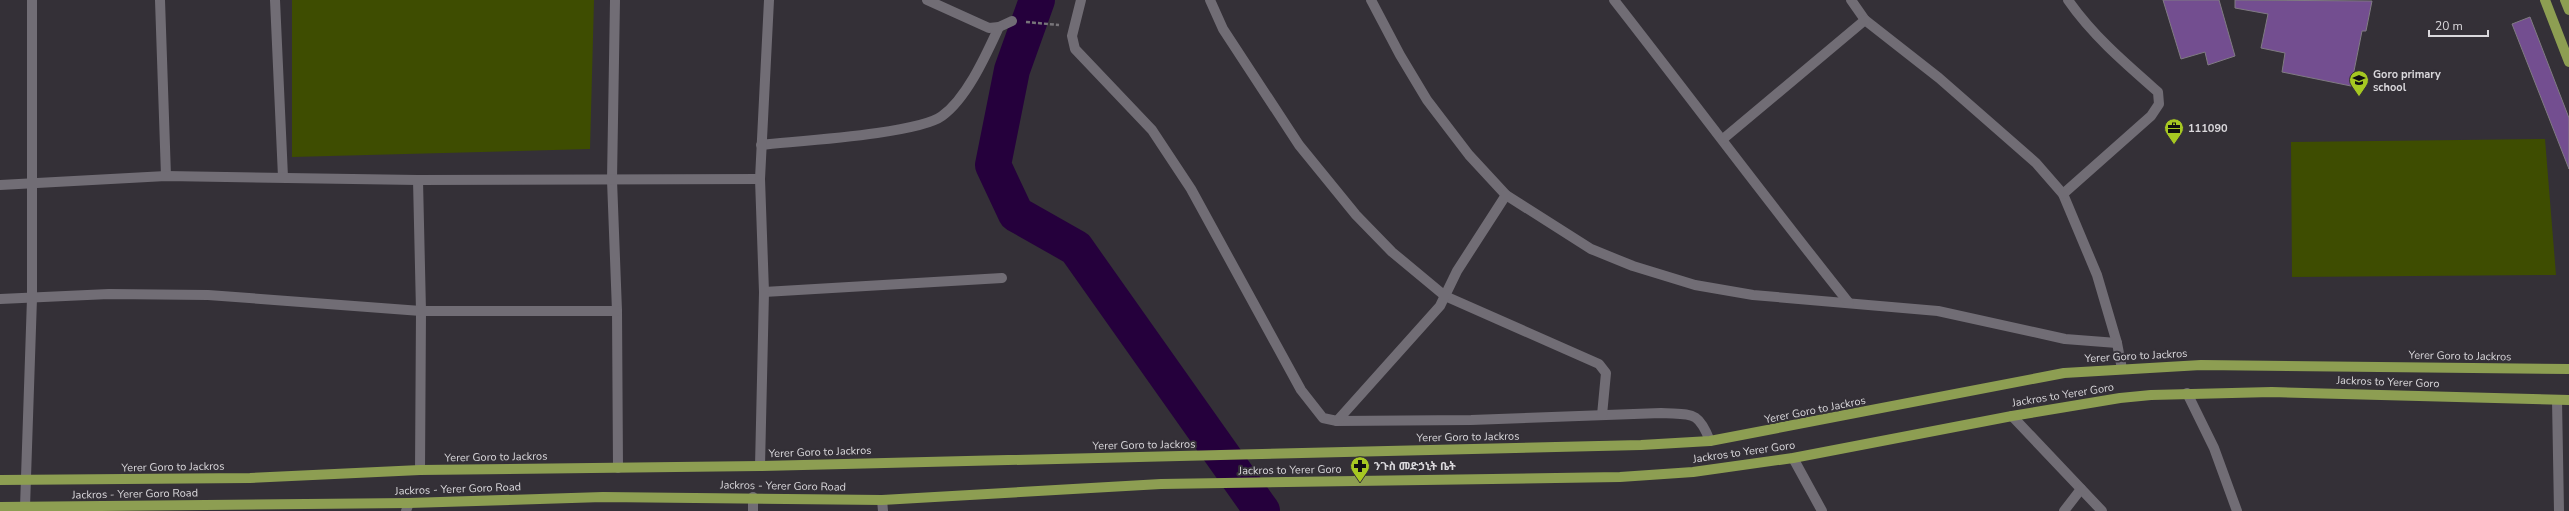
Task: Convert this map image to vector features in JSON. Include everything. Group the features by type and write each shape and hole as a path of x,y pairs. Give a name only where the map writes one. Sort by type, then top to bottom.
{"main road":[{"path":"2545,0 2569,62"},
{"path":"2565,0 2569,10"},
{"name":"Yerer Goro to Jackros","path":"0,480 27,478 250,478 420,470 760,466 1641,444 1710,441 2064,373 2201,365 2569,369"},
{"name":"Jackros to Yerer Goro","path":"917,498 1161,484 1620,477 1693,472 1793,458 2012,416 2120,398 2187,393 2272,392 2569,400"},
{"name":"Jackros - Yerer Goro Road","path":"6,509 25,507 407,507 581,497 753,497 882,500 917,498"}],"street":[{"path":"25,507 32,298 32,0"},
{"path":"160,0 166,176"},
{"path":"275,0 283,177"},
{"path":"615,0 612,180 617,311 618,468"},
{"path":"760,466 764,292 760,179 769,0"},
{"path":"926,0 989,28 998,27 1012,20"},
{"path":"1081,0 1072,36 1074,49 1152,130 1191,189 1220,238 1300,390 1323,418 1337,421 1471,420 1661,413 1690,415 1703,422 1710,441"},
{"path":"1210,0 1223,29 1298,145 1325,179 1392,252 1445,296 1599,364 1606,373 1602,415"},
{"path":"1371,0 1400,55 1427,100 1469,155 1506,195 1591,249 1633,266 1695,285 1746,294 1938,311 2065,339 2117,343"},
{"path":"1614,0 1723,139 1759,191 1849,303"},
{"path":"1851,0 1865,20 1939,78 2036,163 2063,194 2097,275 2117,343 2122,369"},
{"path":"2063,194 2151,116 2160,104 2158,92 2121,60 2078,14 2068,0"},
{"path":"1723,139 1865,20"},
{"path":"761,145 906,128 942,116 962,93 980,65 998,27"},
{"path":"0,185 166,176 418,180 760,179"},
{"path":"418,180 421,311 420,470"},
{"path":"1337,421 1428,321 1445,296 1457,271 1506,195"},
{"path":"764,292 1002,278"},
{"path":"0,299 109,294 208,295 421,311 617,311"},
{"path":"2187,393 2214,448 2236,511"},
{"path":"2556,400 2559,511"},
{"path":"2012,416 2102,511"},
{"path":"1793,458 1822,511"},
{"path":"2064,511 2081,489"},
{"path":"753,497 753,511"},
{"path":"882,500 883,511"}],"path":[{"path":"1012,20 1065,25"}],"green space":[{"path":"292,0 594,0 590,149 292,157"},
{"path":"2545,139 2556,275 2292,277 2291,142"}],"building":[{"path":"2163,0 2219,0 2235,56 2208,65 2205,52 2181,59"},
{"path":"2235,0 2372,1 2366,31 2362,31 2351,86 2282,72 2285,53 2261,48 2268,14 2235,8"},
{"path":"2530,17 2569,118 2569,169 2512,24"}],"waterway":[{"path":"1037,0 1012,70 993,165 1016,214 1076,248 1262,511"}],"place":[{"name":"Goro primary school","path":"2359,97"},
{"name":"111090","path":"2174,145"},
{"name":"ንጉስ መድኃኒት ቤት","path":"1360,483"}]}
